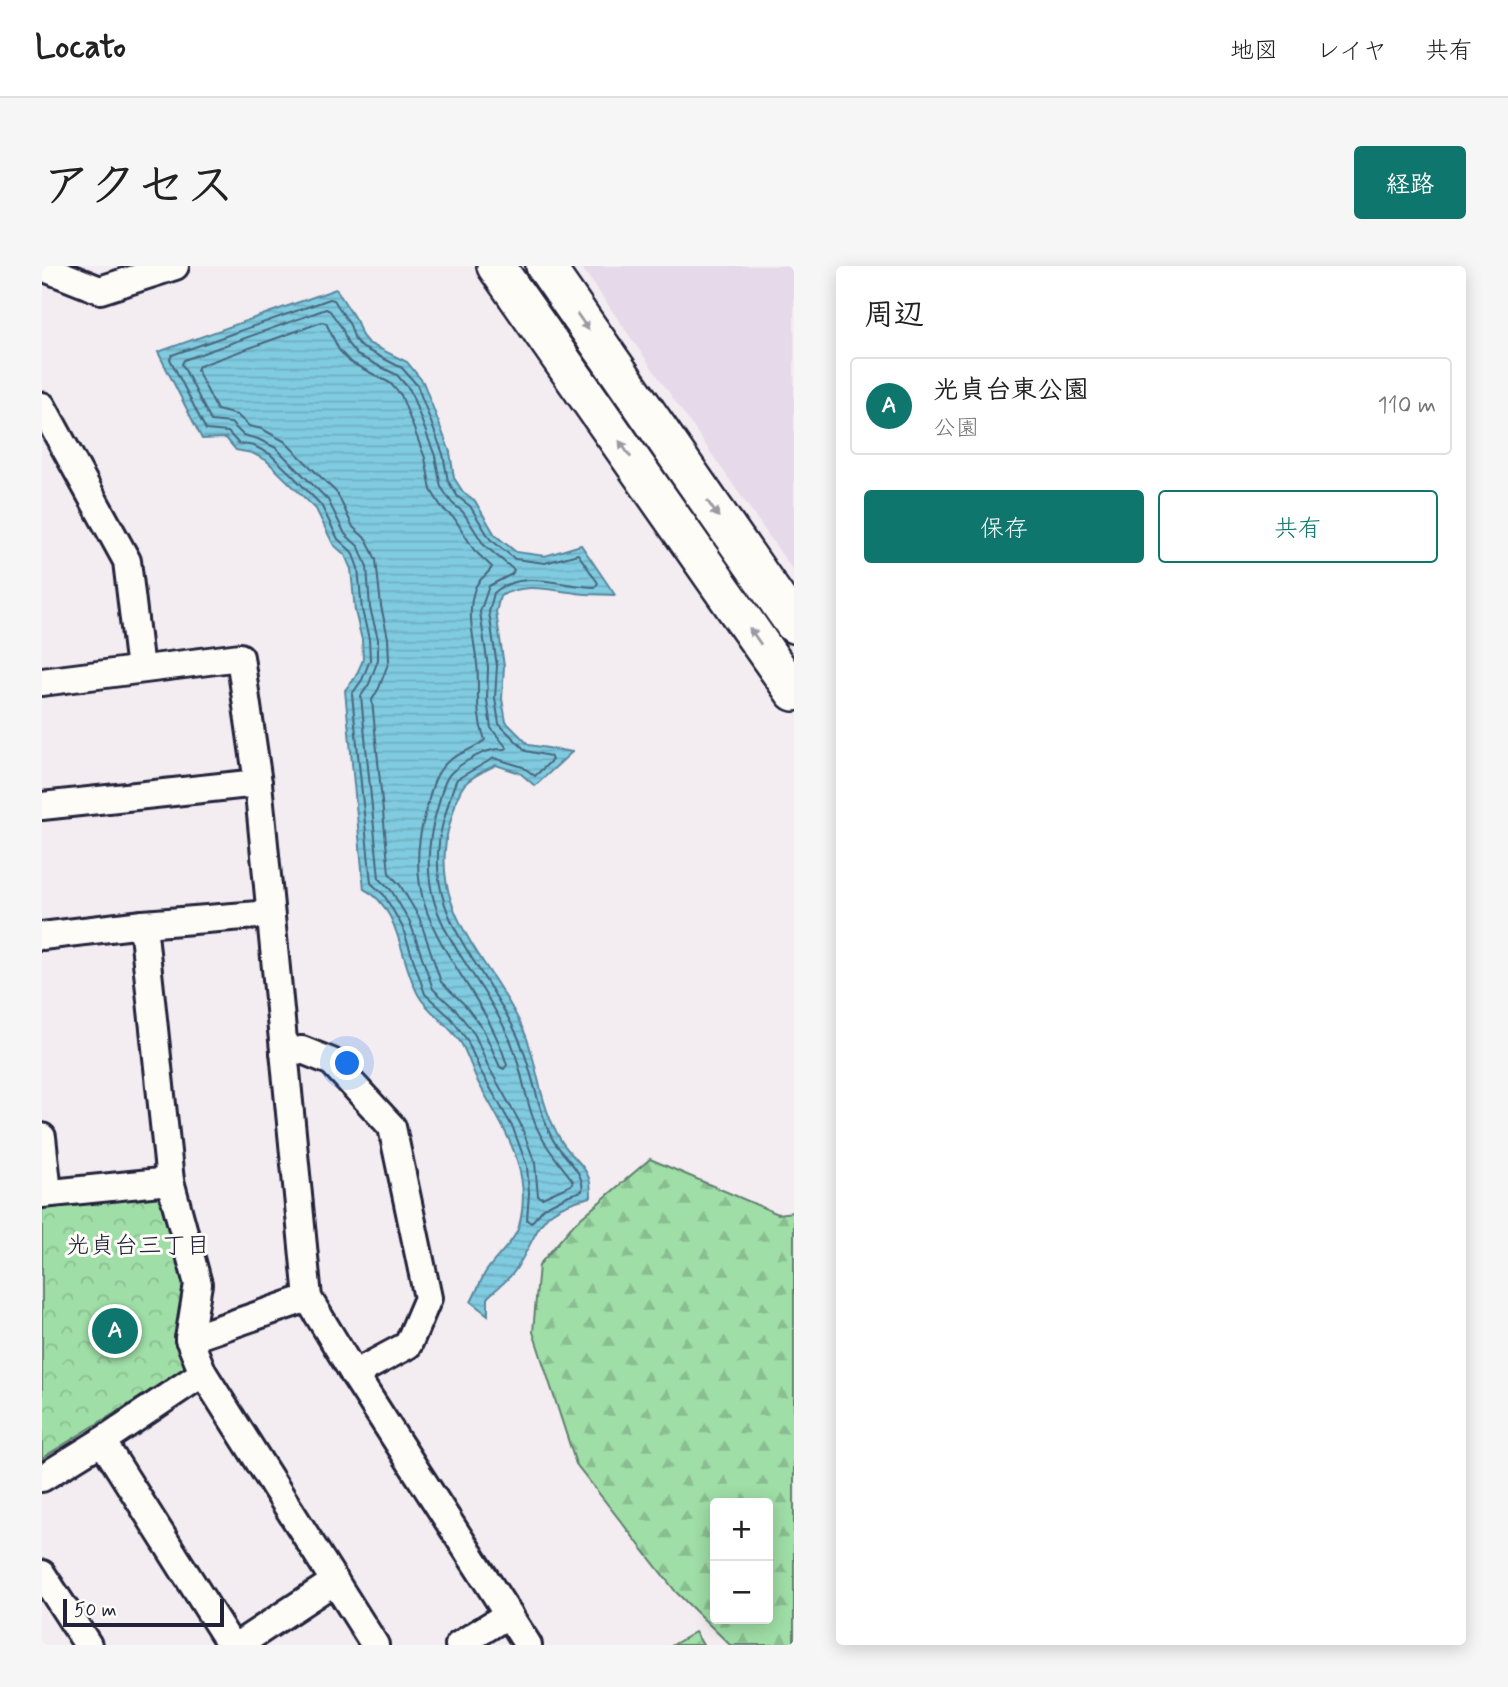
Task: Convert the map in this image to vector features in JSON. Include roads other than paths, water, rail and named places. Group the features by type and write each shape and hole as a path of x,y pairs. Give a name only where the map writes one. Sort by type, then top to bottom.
{"street":[{"path":"42,267 100,290 175,266"},
{"path":"496,266 794,692"},
{"path":"545,266 794,624"},
{"path":"42,406 127,561 140,669"},
{"path":"733,604 764,582"},
{"path":"42,682 240,657 258,783 308,1298 528,1645"},
{"path":"42,806 258,783"},
{"path":"42,936 143,924 270,914"},
{"path":"143,924 170,1181 198,1284 188,1339 203,1373 375,1645"},
{"path":"284,1052 302,1050 332,1062 392,1127 428,1298 408,1345 354,1374"},
{"path":"42,1137 45,1194 170,1181"},
{"path":"188,1339 308,1298"},
{"path":"42,1478 203,1373"},
{"path":"102,1441 231,1645"},
{"path":"42,1574 88,1645"},
{"path":"238,1645 335,1581"},
{"path":"459,1645 509,1614"}],"water":[{"path":"336,289 368,343 407,362 423,382 450,452 454,478 463,492 475,501 495,535 516,552 545,556 581,545 615,595 528,588 500,596 496,612 504,666 502,699 506,722 529,745 572,752 535,786 520,773 496,765 475,776 463,786 450,823 445,855 447,883 454,910 513,1009 526,1036 555,1130 586,1171 591,1189 591,1197 559,1208 543,1222 513,1273 488,1297 488,1315 471,1302 485,1273 513,1238 519,1226 523,1206 519,1168 514,1150 461,1043 419,996 393,922 376,897 364,889 345,690 355,678 363,660 351,569 345,555 333,544 316,509 266,460 252,453 236,450 226,438 202,439 158,352"}],"place":[{"name":"光貞台東公園","path":"115,1331"}],"district":[{"name":"光貞台三丁目","path":"138,1246"}]}
